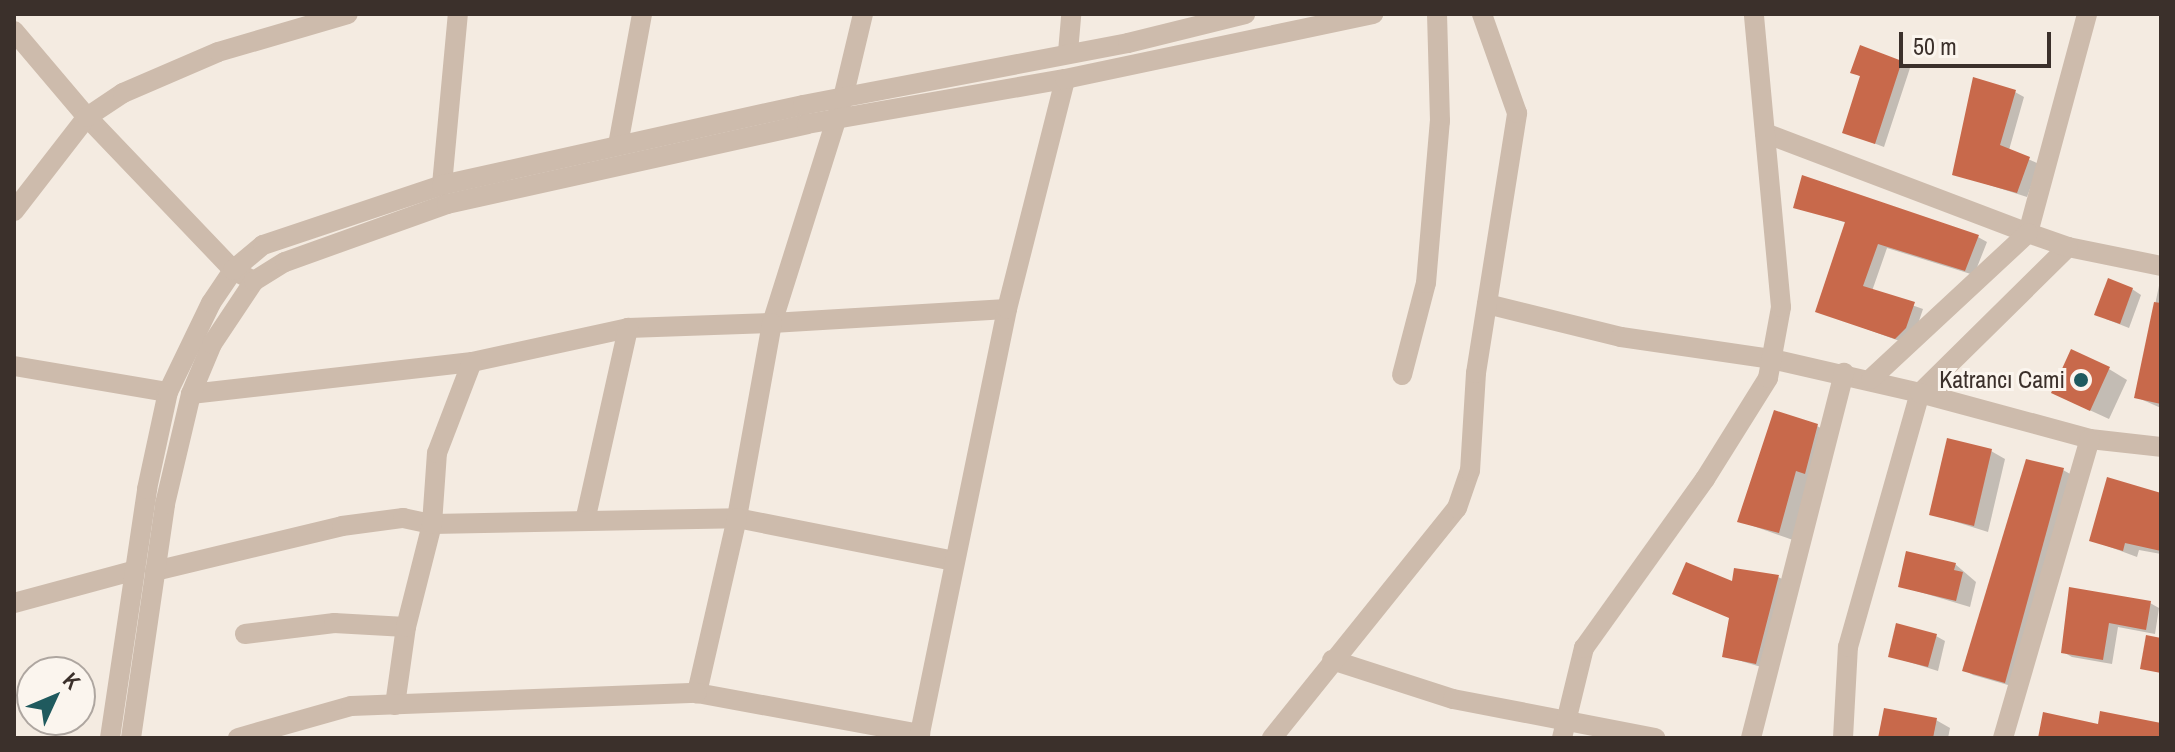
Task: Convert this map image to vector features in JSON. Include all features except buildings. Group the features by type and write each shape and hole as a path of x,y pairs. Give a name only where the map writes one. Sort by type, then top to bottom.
{"street":[{"path":"14,211 87,117 123,93 218,52 348,14"},
{"path":"442,185 458,14"},
{"path":"618,145 642,14"},
{"path":"697,693 737,518 772,323 843,98 863,14"},
{"path":"1068,52 1071,14"},
{"path":"110,738 133,571 168,392 233,270 263,245 442,185 618,145 1245,14"},
{"path":"131,738 155,571 191,394 212,344 254,281 285,262 447,204 836,120 1065,79 1373,14"},
{"path":"1402,375 1426,283 1440,121 1437,14"},
{"path":"1272,738 1457,508 1470,471 1476,373 1517,113 1482,14"},
{"path":"1564,731 1584,648 1705,479 1768,378 1781,307 1754,14"},
{"path":"1871,379 2028,233 2087,14"},
{"path":"14,31 87,117 233,270 254,281"},
{"path":"238,738 351,706 697,693 919,736 1007,309 1065,79"},
{"path":"1765,133 2068,247 2161,266"},
{"path":"1843,738 1848,647 1920,393 2068,247"},
{"path":"1487,304 1621,337 1772,359 1871,379 2090,439 2161,447"},
{"path":"191,394 472,362 628,328 1007,309"},
{"path":"585,521 628,328"},
{"path":"395,705 406,627 432,524 437,453 472,362"},
{"path":"14,366 168,392"},
{"path":"1751,738 1844,373"},
{"path":"2003,738 2090,439"},
{"path":"155,571 342,526 403,518 432,524 737,518 955,561"},
{"path":"14,603 133,571"},
{"path":"245,634 334,623 406,627"},
{"path":"1332,660 1564,731 1655,738"}],"place":[{"name":"Katrancı Cami","path":"2081,380"}]}
